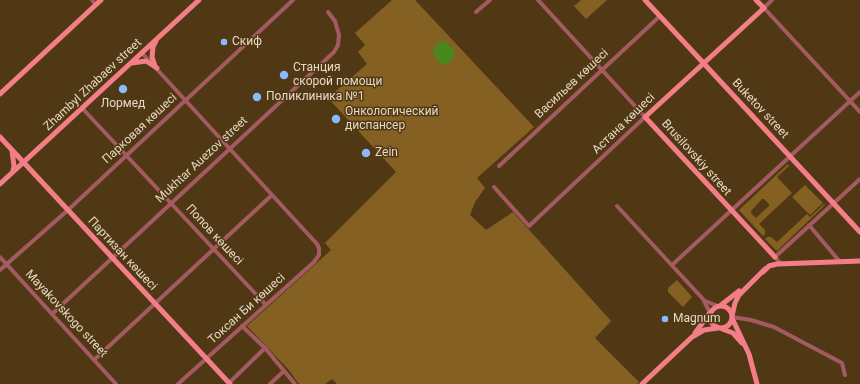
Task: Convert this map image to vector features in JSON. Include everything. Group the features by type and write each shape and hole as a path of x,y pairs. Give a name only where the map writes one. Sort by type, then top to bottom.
{"main road":[{"path":"0,94 101,0"},
{"name":"Zhambyl Zhabaev street","path":"0,184 199,0"},
{"name":"Buketov street","path":"645,0 860,232"},
{"path":"756,0 764,8"},
{"name":"Астана көшесі","path":"645,117 764,8"},
{"path":"156,40 153,47 152,57 157,68"},
{"path":"128,65 138,61 146,61 157,68"},
{"name":"Brusilovskiy street","path":"645,117 775,257"},
{"name":"Партизан көшесі","path":"0,137 230,383"},
{"path":"10,174 14,166 11,149"},
{"path":"692,337 704,330 728,325 739,295 763,272 775,257"},
{"path":"642,384 692,337 713,309 720,306 736,294 775,257"},
{"path":"763,272 772,265 781,263 860,261"},
{"path":"720,306 728,308 749,354 757,384"},
{"path":"710,313 711,323 719,328 735,334 749,354"}],"street":[{"path":"92,0 96,5"},
{"name":"Парковая көшесі","path":"0,270 68,210 293,0"},
{"path":"476,12 490,0"},
{"name":"Brusilovskiy street","path":"538,0 645,117"},
{"name":"Астана көшесі","path":"764,8 772,0"},
{"path":"764,8 860,112"},
{"name":"Mukhtar Auezov street","path":"52,314 336,50 339,42 339,32 335,21 328,12"},
{"name":"Васильев көшесі","path":"499,166 660,16"},
{"path":"94,360 272,195 142,53"},
{"path":"672,265 860,92"},
{"name":"Попов көшесі","path":"82,108 266,305"},
{"name":"Астана көшесі","path":"494,186 529,226 645,117"},
{"path":"781,263 775,257 860,179"},
{"name":"Токсан Би көшесі","path":"178,384 316,259 319,252 317,244 272,195"},
{"path":"617,206 704,301 710,313"},
{"path":"809,225 840,262"},
{"path":"781,252 779,257 781,263"},
{"name":"Mayakovskogo street","path":"0,257 116,384"},
{"path":"704,301 720,306"},
{"path":"732,317 751,320 774,327 842,363 845,375"},
{"path":"242,326 265,348 296,384"},
{"path":"230,383 265,348"},
{"path":"270,384 284,371"}],"shaded area":[{"path":"392,0 415,0 534,127 477,178 485,188 475,202 470,215 486,230 513,212 611,321 595,338 639,382 637,384 337,384 332,379 325,384 299,384 288,369 247,326 331,250 325,243 396,172 328,98 367,64 358,52 365,45 355,33"},
{"path":"581,0 607,0 586,19 574,6"},
{"path":"441,41 446,42 455,51 455,56 447,65 442,65 433,54 433,49"},
{"path":"788,164 789,166 777,177 792,193 759,224 765,230 765,234 763,236 739,210","holes":["762,199 764,199 769,206 756,218 751,211"]},
{"path":"805,185 823,203 810,215 792,197"},
{"path":"824,204 825,205 777,251 765,239 767,237 771,237 777,242 807,214 810,217"},
{"path":"677,280 692,297 683,307 668,292 668,288"}],"place":[{"name":"Скиф","path":"224,42"},
{"name":"Станция скорой помощи","path":"284,75"},
{"name":"Лормед","path":"123,89"},
{"name":"Поликлиника №1","path":"257,97"},
{"name":"Онкологический диспансер","path":"336,119"},
{"name":"Zein","path":"366,153"},
{"name":"Magnum","path":"665,319"}]}
